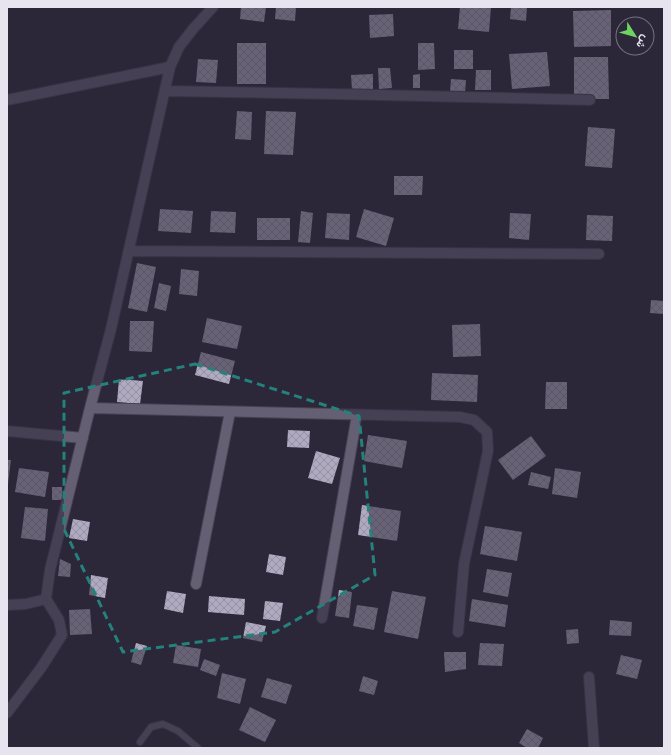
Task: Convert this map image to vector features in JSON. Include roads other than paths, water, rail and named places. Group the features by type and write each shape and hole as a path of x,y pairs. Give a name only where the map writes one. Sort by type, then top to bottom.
{"street":[{"path":"7,713 62,635 59,620 46,599 50,570 111,329 170,67 179,47 213,7"},
{"path":"7,100 170,67"},
{"path":"165,91 590,100"},
{"path":"129,252 599,254"},
{"path":"90,408 460,417 474,420 486,432 488,451 464,564 458,632"},
{"path":"196,584 230,412"},
{"path":"322,618 357,415"},
{"path":"7,431 83,438"},
{"path":"7,605 26,604 46,599"},
{"path":"589,677 594,748"}],"lane":[{"path":"140,742 151,727 163,724 178,731 198,748"}]}
